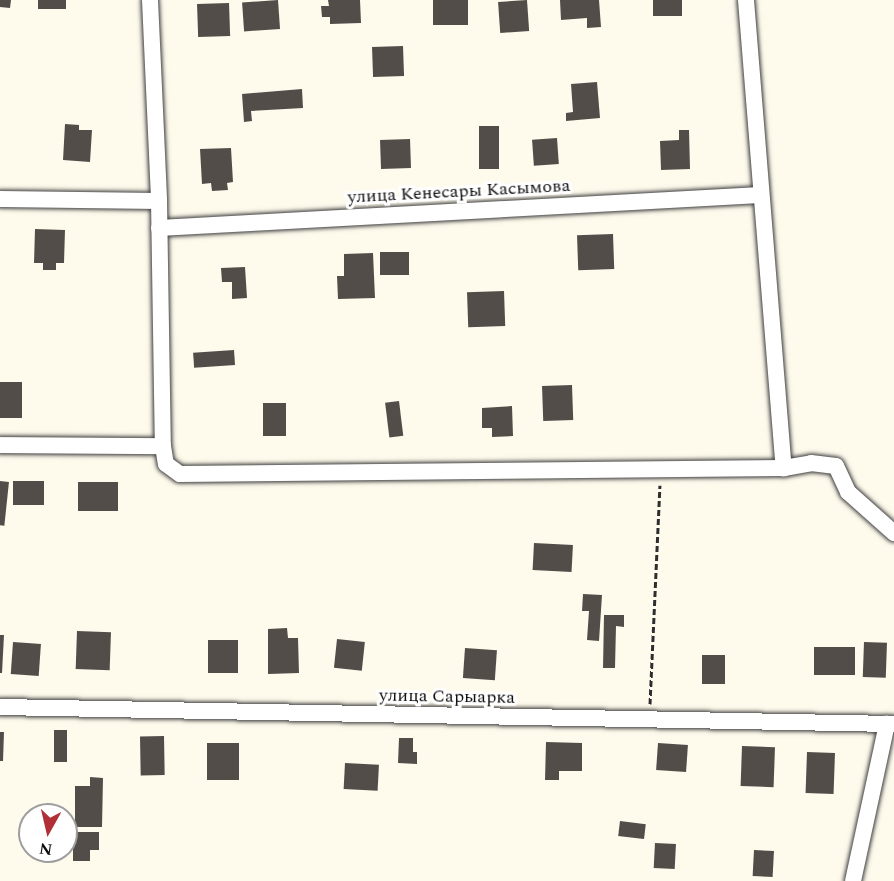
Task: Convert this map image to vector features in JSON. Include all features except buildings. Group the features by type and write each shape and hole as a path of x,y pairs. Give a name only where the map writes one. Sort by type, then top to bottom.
{"street":[{"path":"150,0 159,201 162,446 166,464 180,474 784,468 811,463 836,466 848,492 894,533"},
{"path":"746,0 760,195 784,468"},
{"name":"улица Кенесары Касымова","path":"159,228 760,195"},
{"path":"0,199 159,201"},
{"path":"0,445 162,446"},
{"name":"улица Сарыарка","path":"0,707 890,724"},
{"path":"853,881 890,724"}],"path":[{"path":"649,720 661,469"}]}
